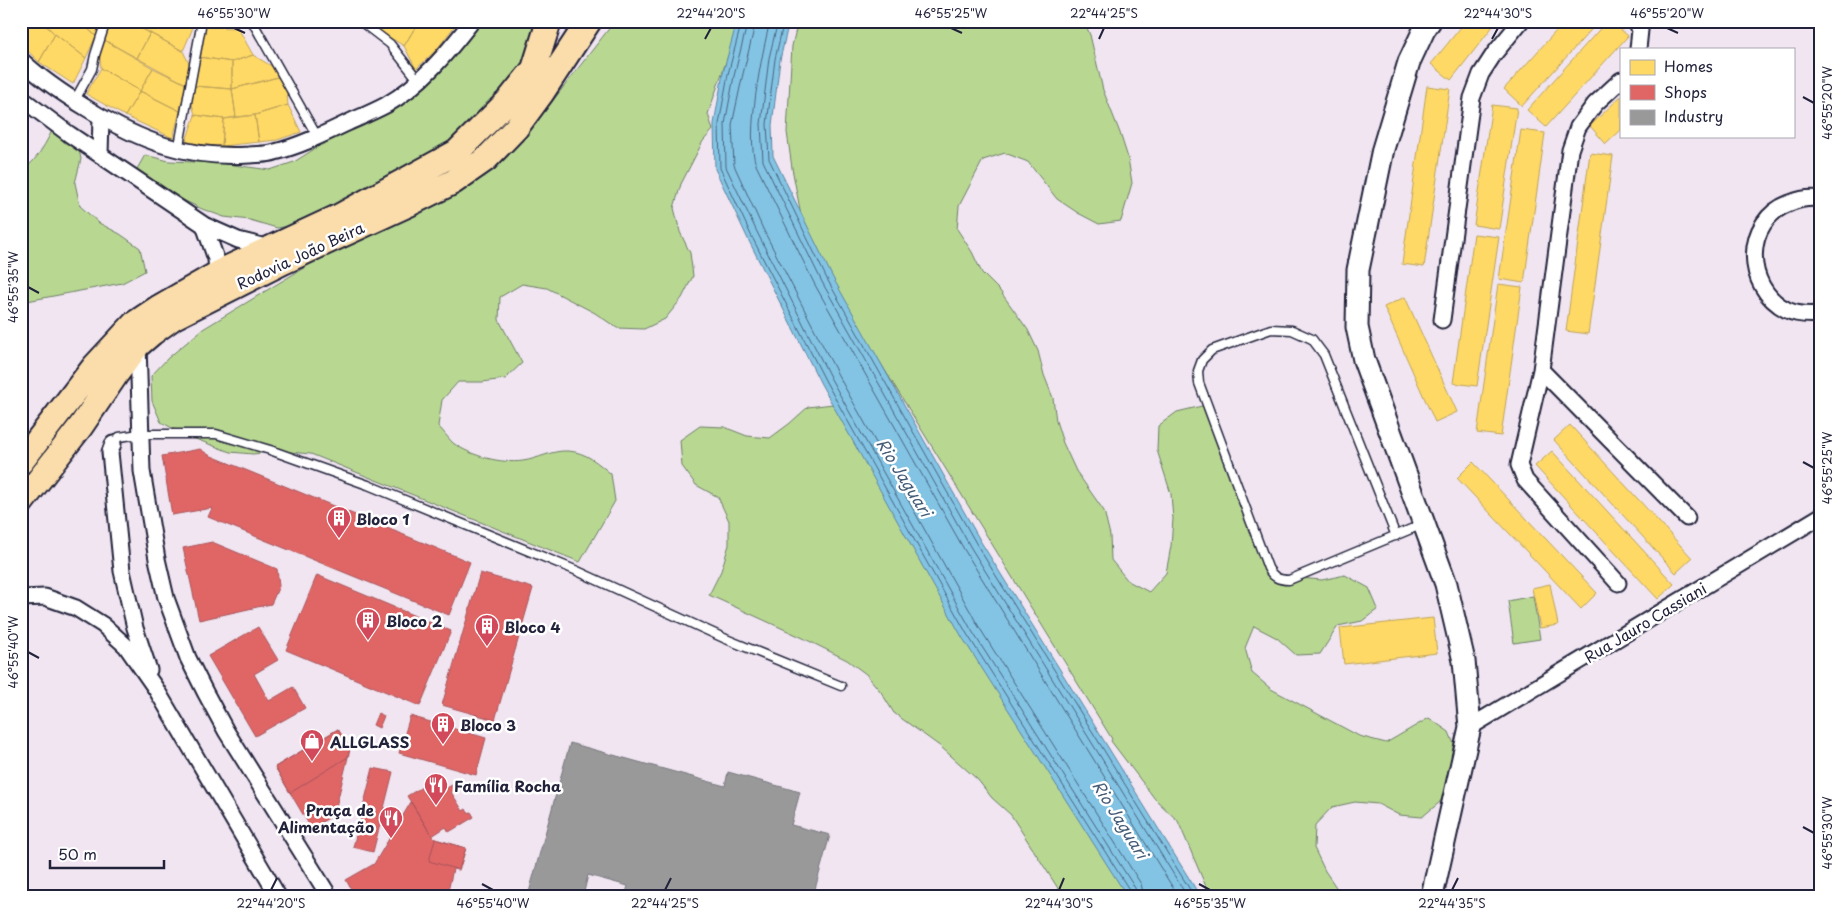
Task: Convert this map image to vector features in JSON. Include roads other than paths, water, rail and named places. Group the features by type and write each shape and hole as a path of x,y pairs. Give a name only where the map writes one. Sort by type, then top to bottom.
{"main road":[{"name":"Rodovia João Beira","path":"21,462 94,368 134,324 216,274 338,217 457,152 509,100 534,69 549,21"},
{"name":"Rodovia João Beira","path":"21,503 75,433 138,345 152,333 174,317 284,262 453,182 486,158 516,128 589,21"}],"street":[{"path":"21,60 47,81 101,117 145,139 178,150 224,157 273,153 318,138 386,104 419,81 453,46 472,21"},
{"path":"1430,21 1409,62 1383,149 1358,270 1357,326 1364,360 1446,584 1464,660 1470,728 1432,896"},
{"path":"1442,320 1472,98 1480,74 1521,21"},
{"path":"1636,21 1640,30 1638,48"},
{"path":"1618,583 1525,480 1519,465 1541,370 1570,150 1578,127 1595,104 1620,81"},
{"path":"21,98 45,118 204,225 238,240 270,248"},
{"path":"100,155 101,117"},
{"path":"1821,199 1801,199 1784,205 1770,215 1760,229 1754,246 1754,265 1760,284 1771,299 1787,310 1806,315 1821,314"},
{"path":"204,225 216,259 216,274"},
{"path":"138,345 142,471 166,598 188,658 226,731 329,896"},
{"path":"1541,370 1687,518"},
{"path":"113,444 110,452 122,571 135,628 156,688"},
{"name":"Rua Jauro Cassiani","path":"1470,728 1821,516"},
{"path":"21,598 45,597 76,608 103,625 126,646 156,688 278,896"}],"lane":[{"path":"75,100 92,69 94,55 106,21"},
{"path":"178,150 202,21"},
{"path":"252,21 318,138"},
{"path":"360,21 390,44 419,81"},
{"path":"1396,536 1324,355 1312,338 1292,330 1271,329 1212,350 1202,360 1198,371 1199,383 1272,576 1281,580 1289,580 1396,536 1424,524"},
{"path":"113,444 119,437 140,434 216,434 270,450 368,485 575,570 726,639 842,686"}],"water":[{"name":"Rio Jaguari","path":"737,21 789,21 780,60 772,125 773,156 832,276 981,542 1200,896 1127,896 962,637 821,384 715,169 714,124 723,73"}],"place":[{"name":"Bloco 1","path":"339,539"},
{"name":"Bloco 2","path":"368,641"},
{"name":"Bloco 4","path":"487,647"},
{"name":"Bloco 3","path":"443,745"},
{"name":"ALLGLASS","path":"312,762"},
{"name":"Família Rocha","path":"436,806"},
{"name":"Praça de Alimentação","path":"391,839"}]}
